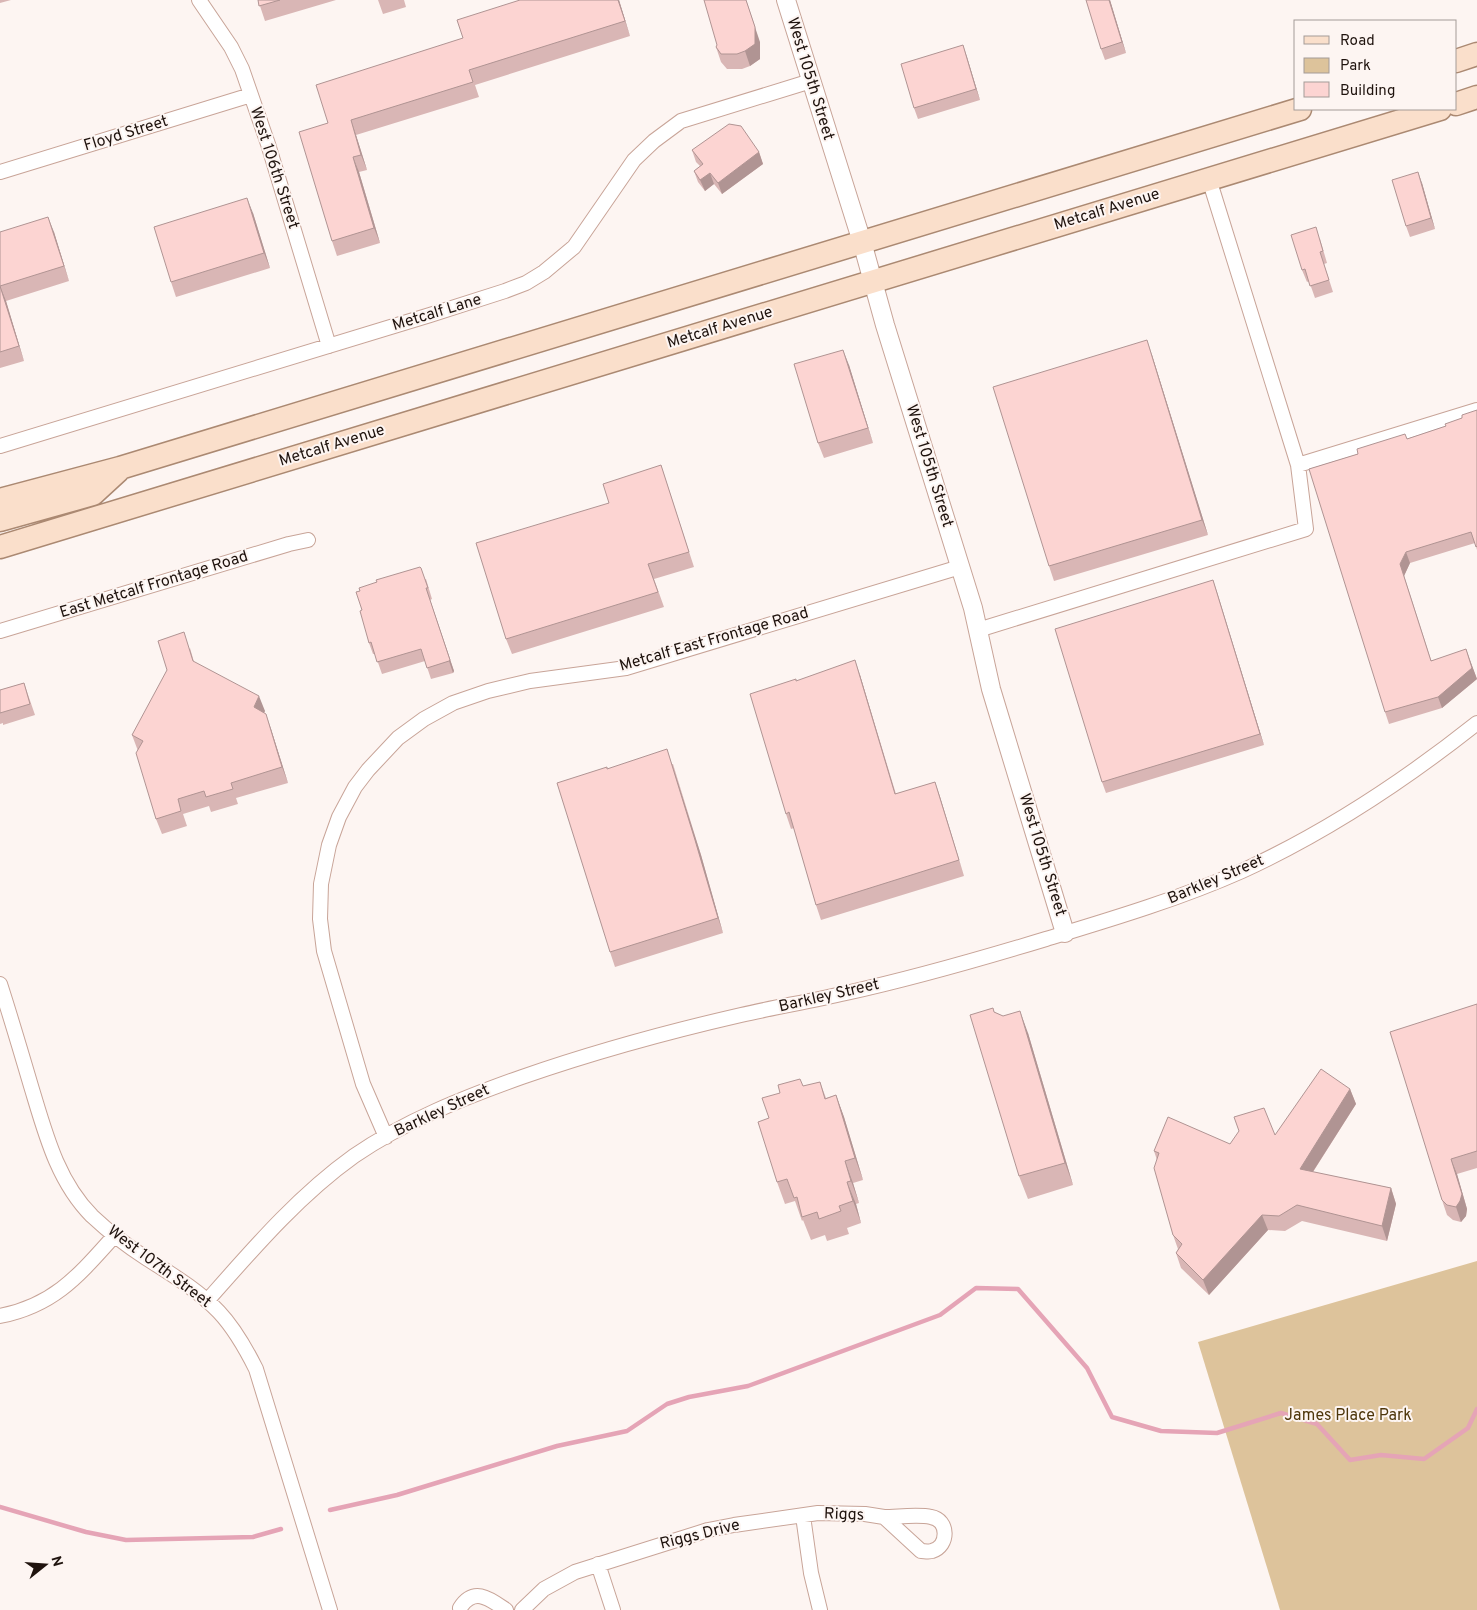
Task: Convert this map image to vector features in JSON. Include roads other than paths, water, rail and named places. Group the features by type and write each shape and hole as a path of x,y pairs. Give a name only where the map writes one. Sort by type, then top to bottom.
{"main road":[{"path":"1457,61 1477,54"},
{"path":"1457,104 1477,97"},
{"path":"0,500 120,468 1297,110"},
{"name":"Metcalf Avenue","path":"0,547 1437,110"},
{"path":"0,520 93,494 120,468"}],"street":[{"name":"West 106th Street","path":"198,0 238,59 251,95 329,346"},
{"name":"West 105th Street","path":"786,0 862,242 960,567 978,630 991,689 1065,933"},
{"name":"Metcalf Lane","path":"0,446 505,292 526,283 544,272 574,247 634,160 654,141 681,121 811,81"},
{"name":"Floyd Street","path":"0,172 251,95"},
{"path":"978,630 1306,529 1298,465 1209,179"},
{"path":"1298,465 1477,410"},
{"name":"East Metcalf Frontage Road","path":"0,631 289,544 308,540"},
{"name":"Metcalf East Frontage Road","path":"386,1137 363,1084 324,952 320,919 321,884 329,845 339,817 355,787 398,738 424,719 453,703 488,691 530,681 606,671 643,663 960,567"},
{"name":"Barkley Street","path":"207,1301 260,1242 304,1198 353,1157 433,1112 482,1091 612,1048 740,1016 844,994 933,972 1133,913 1174,898 1241,871 1352,813 1440,753 1477,723"},
{"name":"West 107th Street","path":"0,984 51,1150 62,1174 79,1200 91,1215 115,1235 143,1257 182,1281 218,1311 236,1333 256,1369 330,1610"},
{"path":"0,1316 16,1313 38,1304 55,1294 74,1279 115,1235"},
{"name":"Riggs","path":"803,1516 818,1513 840,1513 884,1517"},
{"path":"803,1516 811,1573 820,1610"},
{"name":"Riggs Drive","path":"522,1610 544,1589 562,1578 598,1564 708,1530 803,1516"},
{"path":"598,1564 613,1610"},
{"path":"461,1610 465,1600 471,1596 481,1596 489,1599 506,1610"}],"waterway":[{"path":"330,1510 397,1495 557,1446 627,1431 667,1404 689,1397 748,1386 940,1315 976,1288 1018,1289 1087,1368 1112,1417 1161,1431 1217,1433 1281,1413 1317,1424 1350,1460 1381,1455 1424,1459 1468,1428 1477,1409"},
{"path":"0,1507 86,1532 126,1540 253,1537 281,1529"}],"park label":[{"name":"James Place Park","path":"1348,1416"}]}
